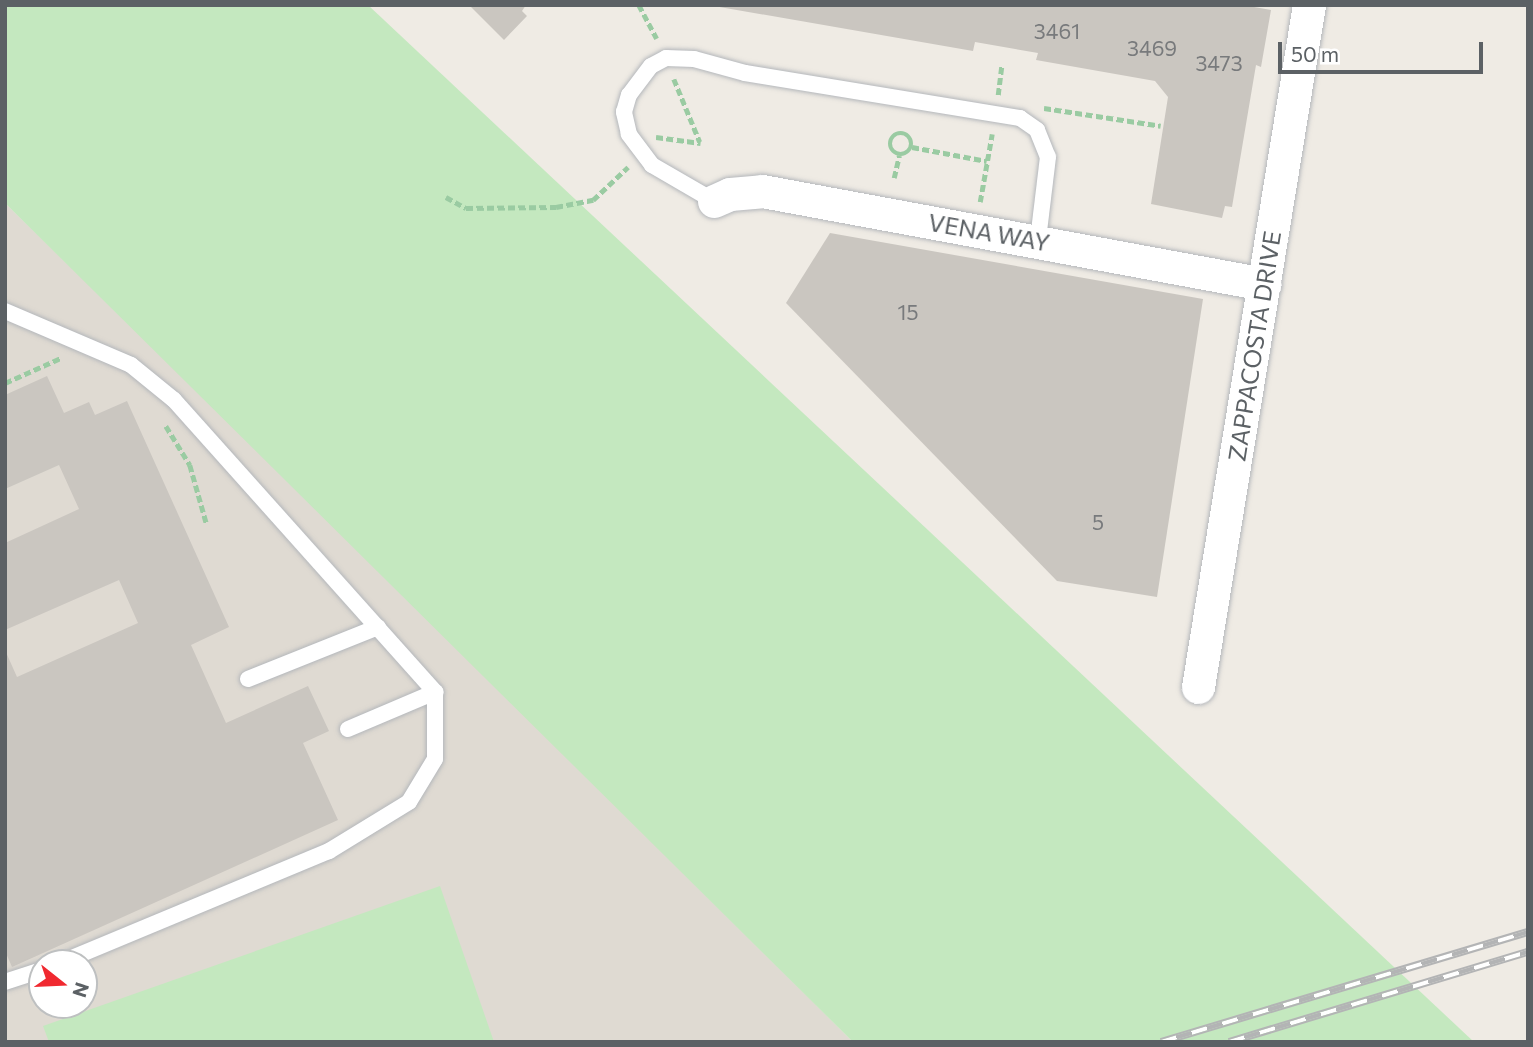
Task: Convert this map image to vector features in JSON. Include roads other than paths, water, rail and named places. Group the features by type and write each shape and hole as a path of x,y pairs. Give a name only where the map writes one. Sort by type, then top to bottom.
{"street":[{"name":"ZAPPACOSTA DRIVE","path":"1198,687 1310,5"},
{"name":"VENA WAY","path":"714,201 730,194 762,191 1264,284"}],"lane":[{"path":"714,201 652,164 629,134 625,111 629,95 651,66 666,58 694,59 745,73 995,113 1030,123 1048,157 1038,240"},
{"path":"5,311 131,365 174,400 435,692 435,759 409,802 329,851 94,949"},
{"path":"248,679 378,627"},
{"path":"348,729 435,692"},
{"path":"5,982 28,975"}],"railway":[{"path":"1161,1042 1528,932"},
{"path":"1229,1042 1528,952"}]}
